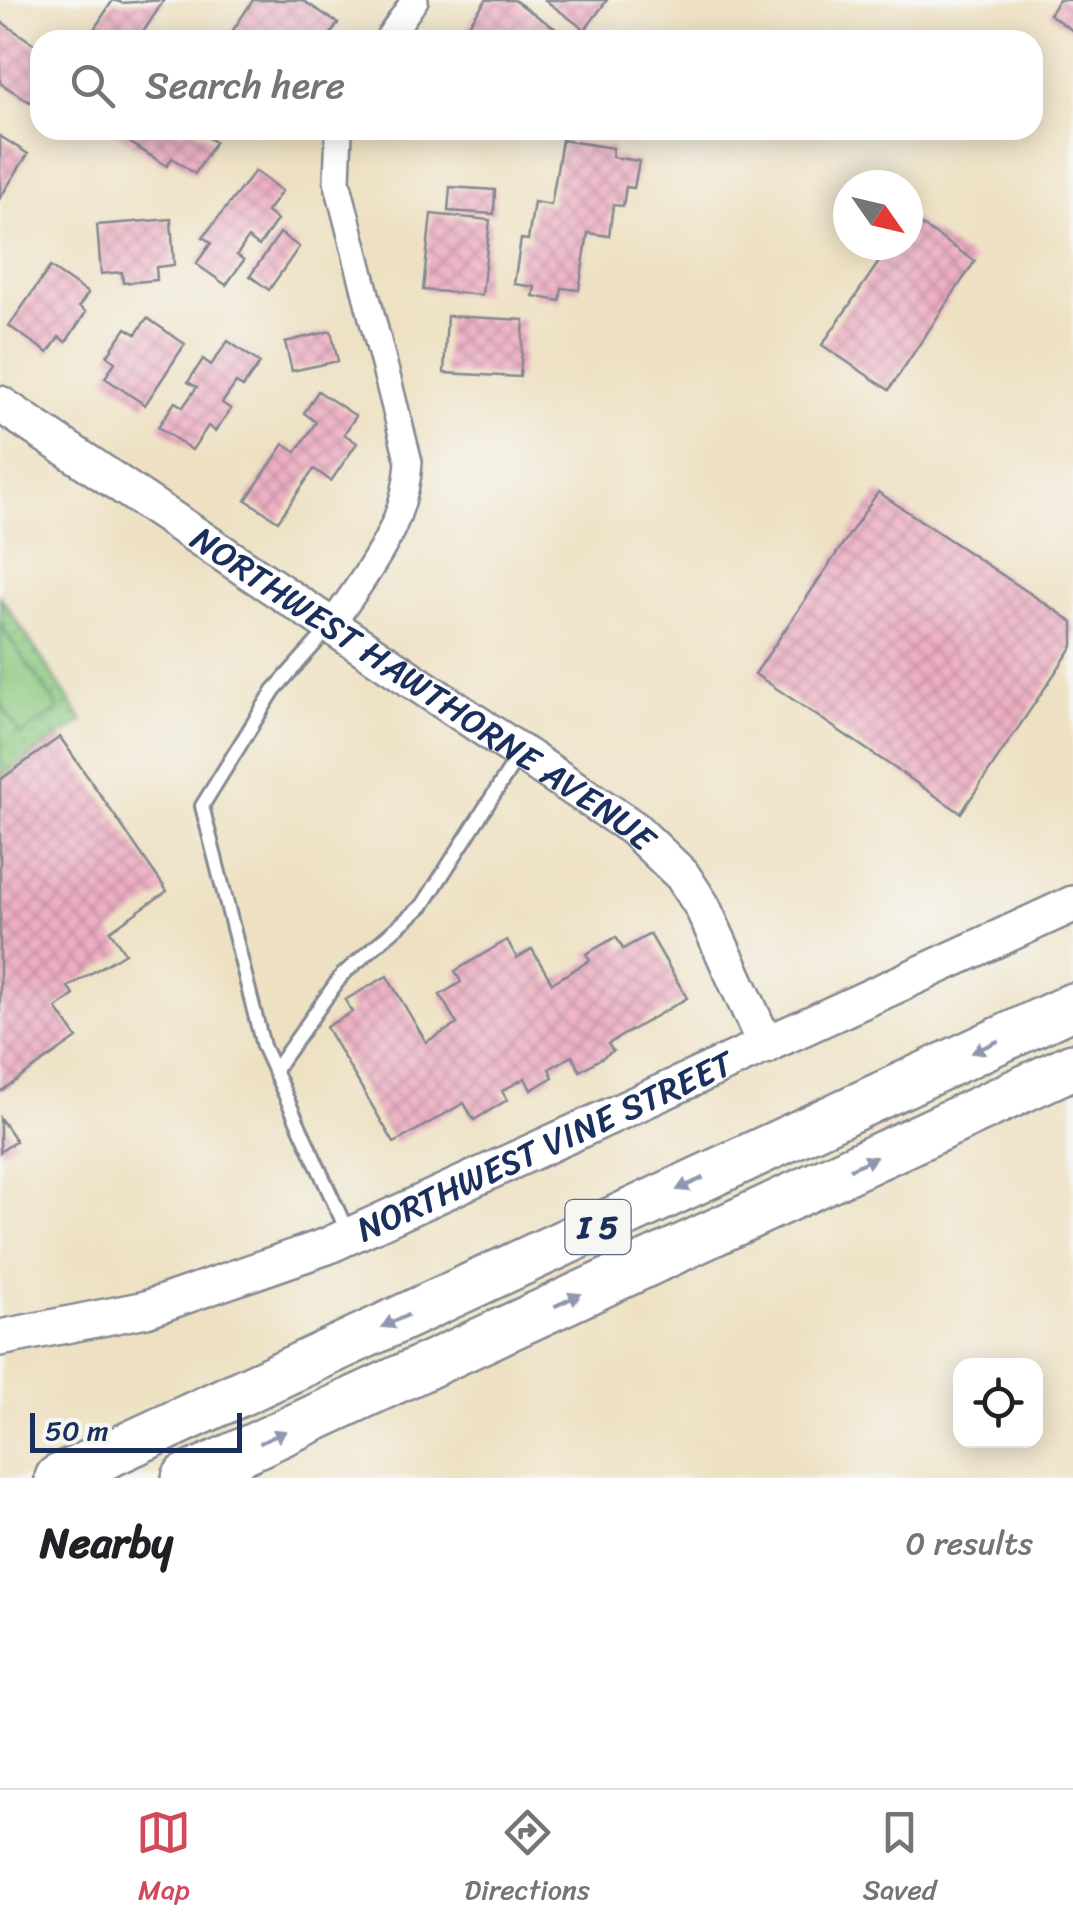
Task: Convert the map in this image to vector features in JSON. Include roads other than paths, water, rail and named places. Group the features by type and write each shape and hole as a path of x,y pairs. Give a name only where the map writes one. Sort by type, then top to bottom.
{"highway":[{"name":"I 5","path":"58,1478 1073,1006"},
{"name":"I 5","path":"185,1478 1073,1066"},
{"path":"27,1478 123,1448"}],"street":[{"path":"394,30 414,0"},
{"path":"332,624 397,524 407,494 409,462 336,181 338,140"},
{"name":"NORTHWEST HAWTHORNE AVENUE","path":"0,404 522,750 633,828 682,875 724,950 766,1046"},
{"name":"NORTHWEST VINE STREET","path":"0,1338 50,1331 177,1300 349,1236 1073,904"}],"lane":[{"path":"332,624 274,690 202,806 264,1046 349,1236"},
{"path":"274,1071 342,975 424,905 522,750"}]}
